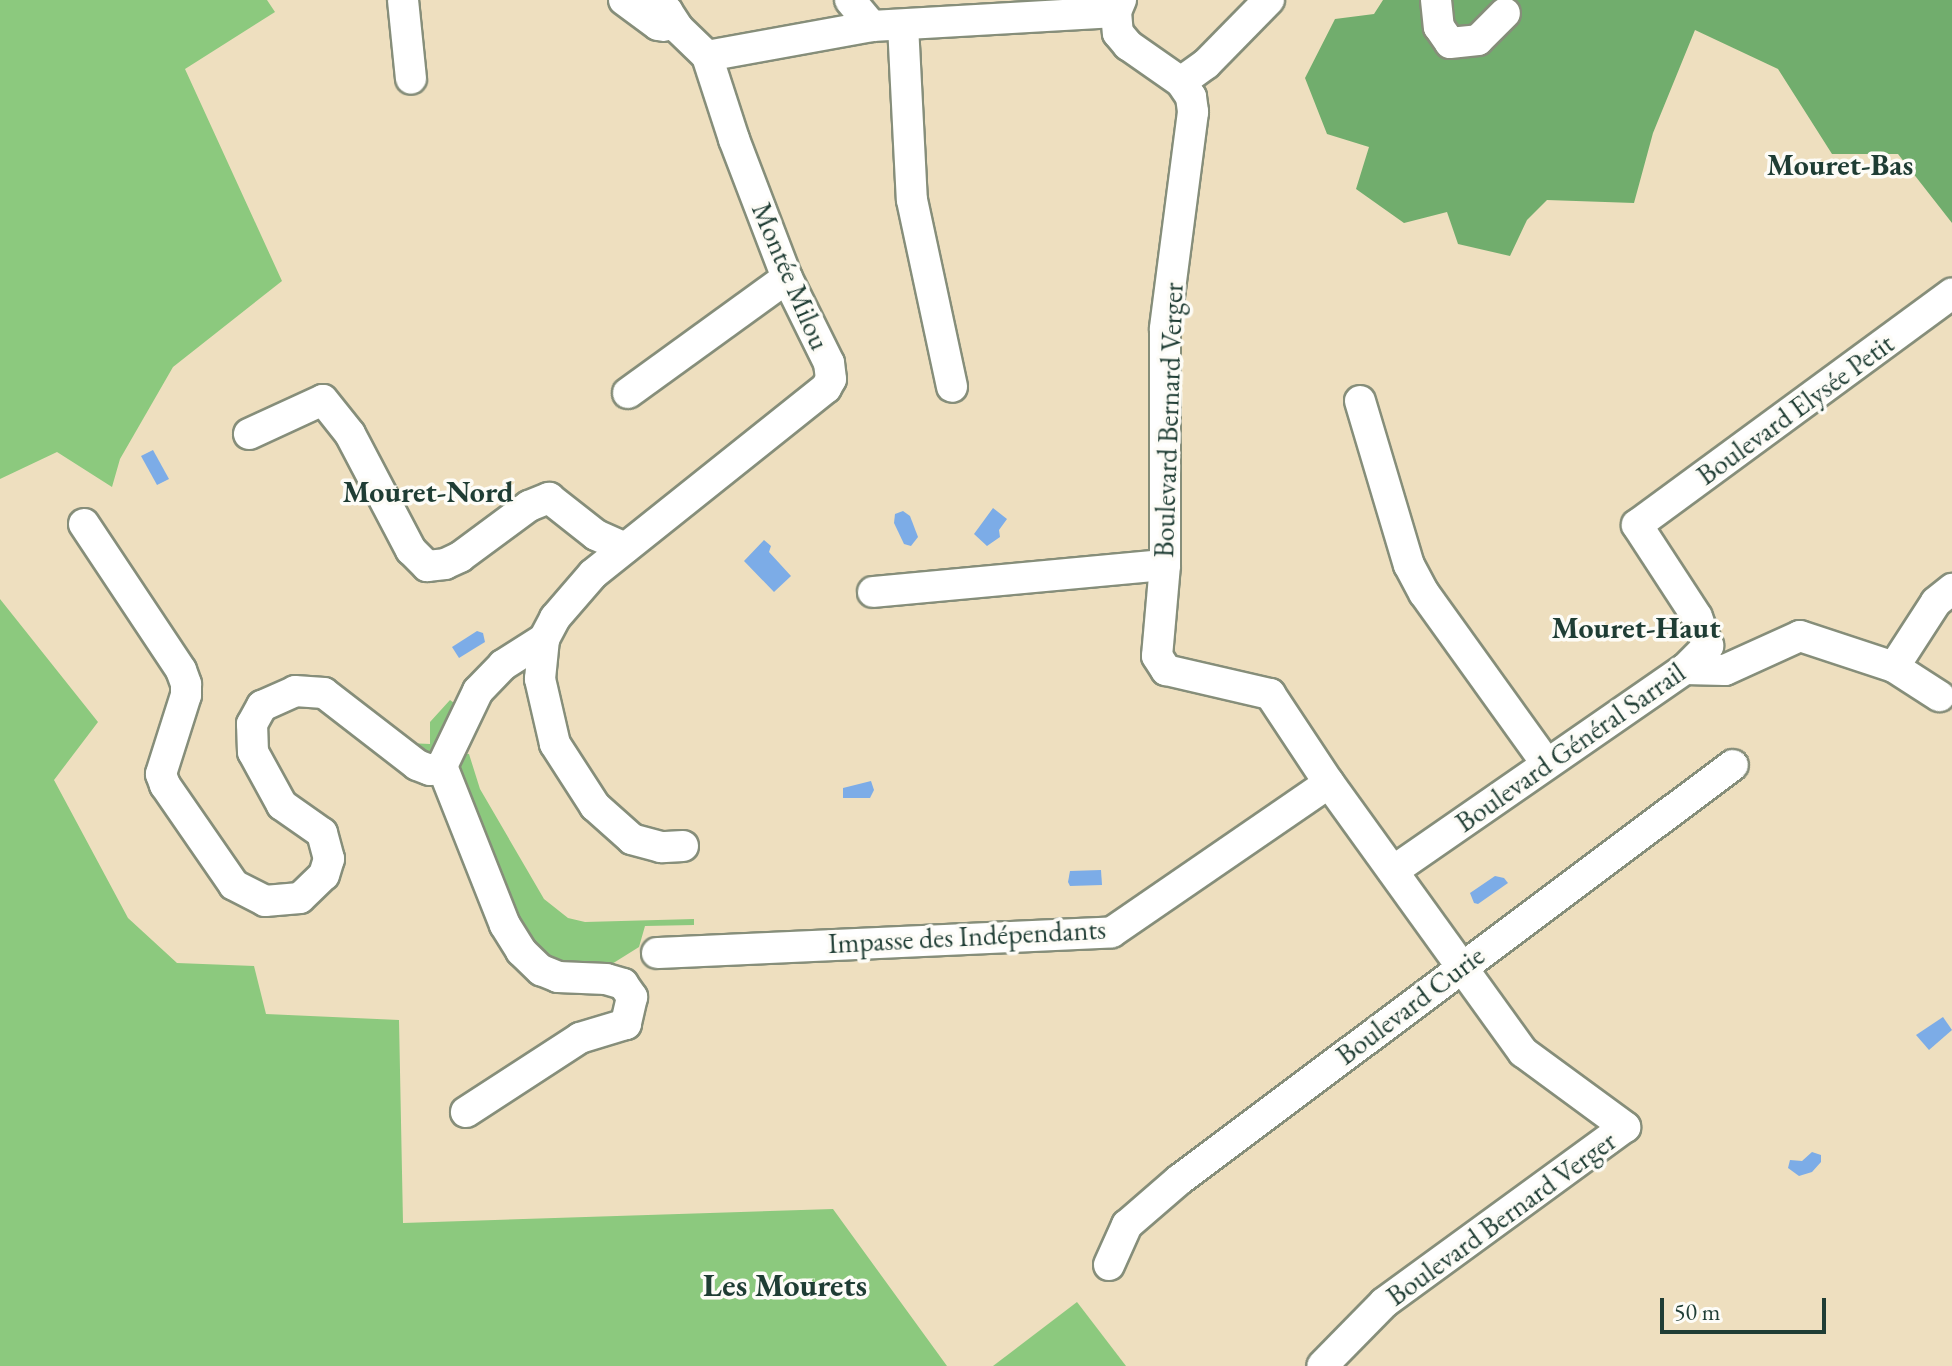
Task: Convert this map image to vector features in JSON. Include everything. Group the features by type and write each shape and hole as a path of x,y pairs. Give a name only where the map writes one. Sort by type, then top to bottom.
{"street":[{"path":"403,0 411,79"},
{"path":"624,0 658,25 678,28"},
{"path":"652,0 667,11 678,28 707,56 872,26 1118,6 1118,33 1128,45 1181,82 1206,64 1269,0"},
{"path":"850,0 872,26"},
{"path":"1436,0 1439,27 1450,43 1478,40 1505,13"},
{"path":"903,25 912,200 952,387"},
{"name":"Montée Milou","path":"544,639 555,618 593,574 826,388 831,379 829,363 787,278 734,139 707,56"},
{"name":"Boulevard Bernard Verger","path":"1181,82 1191,97 1193,112 1165,329 1165,565 1157,656 1166,670 1270,694 1329,783"},
{"path":"628,393 787,278"},
{"name":"Boulevard Elysée Petit","path":"1637,525 1952,294"},
{"path":"249,434 323,400 338,414 411,550 427,566 445,564 460,557 529,506 549,498 596,535 625,548"},
{"path":"1360,401 1409,565 1424,593 1546,763"},
{"path":"84,524 181,670 186,695 161,774 217,860 243,893 265,901 300,898 324,875 329,859 322,833 282,805 253,752 252,724 262,706 295,691 324,693 417,765 430,770 442,766 478,691 503,665 544,639"},
{"name":"Boulevard Général Sarrail","path":"1393,871 1685,669 1708,646 1697,617 1637,525"},
{"path":"873,592 1165,565"},
{"path":"1894,667 1936,602 1952,589"},
{"path":"1685,669 1725,670 1800,636 1894,667 1939,696"},
{"path":"544,639 540,679 555,744 595,806 632,839 661,847 683,846"},
{"name":"Boulevard Curie","path":"1109,1265 1127,1225 1179,1180 1462,965 1733,765"},
{"path":"442,766 505,925 521,951 541,970 558,977 606,979 623,984 632,997 626,1024 580,1038 466,1112"},
{"path":"1329,783 1462,965"},
{"name":"Impasse des Indépendants","path":"657,953 1112,932 1329,783"},
{"name":"Boulevard Bernard Verger","path":"1322,1366 1384,1303 1625,1127 1523,1052 1462,965"}],"green space":[{"path":"0,0 267,0 275,12 185,69 282,281 173,367 120,459 112,487 57,452 0,479"},
{"path":"1383,0 1952,0 1952,223 1898,154 1832,154 1778,69 1695,30 1653,133 1634,203 1547,200 1527,220 1510,256 1458,244 1447,212 1404,223 1356,189 1369,147 1327,134 1305,78 1335,19 1374,14"},
{"path":"0,599 98,722 54,780 128,918 177,963 254,966 266,1014 399,1020 403,1223 833,1209 947,1366 0,1366"},
{"path":"450,700 461,708 430,756 408,743 430,744 430,722"},
{"path":"463,754 469,754 480,789 544,899 568,918 585,922 694,919 694,925 645,926 639,947 599,972 567,971 530,949 459,774"},
{"path":"1077,1302 1126,1366 993,1366"}],"water":[{"path":"153,450 169,479 157,485 141,456"},
{"path":"993,508 1007,519 999,530 1000,537 987,546 974,534"},
{"path":"903,511 910,516 918,537 911,546 904,544 894,523 895,514"},
{"path":"764,540 771,546 769,552 791,576 774,592 744,561"},
{"path":"477,631 483,633 485,642 459,658 452,647"},
{"path":"871,781 874,790 870,798 843,798 843,788"},
{"path":"1101,870 1102,885 1070,886 1068,882 1070,871"},
{"path":"1495,876 1504,878 1508,883 1478,904 1474,903 1470,893"},
{"path":"1943,1017 1952,1030 1929,1050 1916,1035"},
{"path":"1812,1152 1821,1155 1821,1162 1812,1172 1799,1176 1788,1168 1790,1160 1802,1161"}],"district":[{"name":"Mouret-Bas","path":"1840,165"},
{"name":"Mouret-Nord","path":"428,492"},
{"name":"Mouret-Haut","path":"1636,628"},
{"name":"Les Mourets","path":"785,1285"}]}
